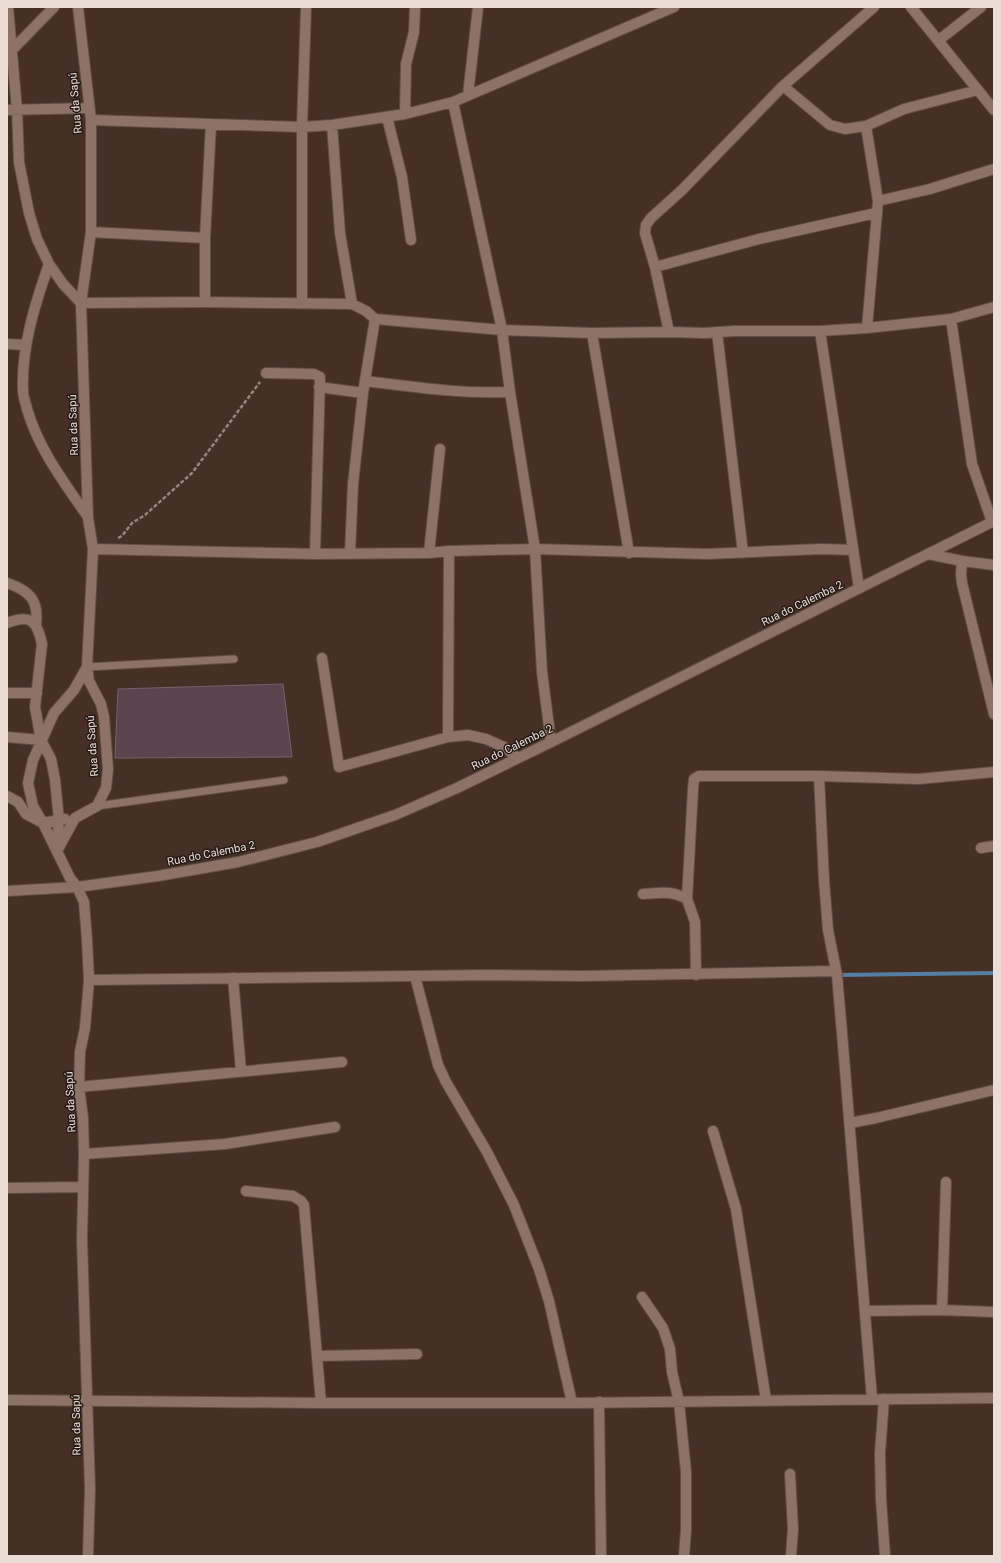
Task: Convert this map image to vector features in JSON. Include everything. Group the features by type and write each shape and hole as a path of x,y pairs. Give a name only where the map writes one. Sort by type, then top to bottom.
{"street":[{"path":"8,7 12,50 12,110 23,188 29,213 37,239 48,264 63,284 81,303 205,302 352,304 366,311 375,319 502,330 592,333 820,331 868,328 951,319 994,307"},
{"path":"12,50 54,7"},
{"name":"Rua da Sapú","path":"78,7 88,108 91,120 91,232 81,303 88,518 93,549 87,667 89,681 101,704 108,769 106,788 97,806"},
{"path":"302,303 302,127 306,7"},
{"path":"405,114 406,64 414,32 415,7"},
{"path":"468,95 478,7"},
{"path":"91,120 302,127 332,125 405,114 453,102 674,7"},
{"path":"669,332 655,267 644,233 646,225 783,86 874,7"},
{"path":"911,7 994,110"},
{"path":"938,40 981,7"},
{"path":"783,86 830,125 845,129 866,126 904,109 978,90"},
{"path":"453,102 502,330 510,392 535,549 542,672 551,742"},
{"path":"12,110 88,108"},
{"path":"386,117 402,177 411,240"},
{"path":"205,302 211,124"},
{"path":"332,125 340,233 352,304"},
{"path":"866,126 878,201 868,328"},
{"path":"878,201 930,189 994,169"},
{"path":"655,267 759,239 876,213"},
{"path":"91,232 206,238"},
{"path":"48,264 35,304 26,345 23,392 31,421 43,451 88,518"},
{"path":"350,554 353,484 363,393 375,319"},
{"path":"951,319 972,464 993,523"},
{"path":"820,331 859,588"},
{"path":"717,332 743,553"},
{"path":"592,333 629,552"},
{"path":"7,344 26,345"},
{"path":"266,373 317,374 320,377 315,554"},
{"path":"365,381 440,390 484,393 510,392"},
{"path":"319,387 363,393"},
{"path":"428,553 440,449"},
{"name":"Rua do Calemba 2","path":"7,891 77,887 158,876 238,862 317,842 395,815 457,788 993,523"},
{"path":"93,549 315,554 428,553 535,549 743,553 820,549 853,550"},
{"path":"448,736 449,552"},
{"path":"928,554 962,561 994,565"},
{"path":"962,561 961,574 964,589 994,714"},
{"path":"7,583 27,593 35,603 37,614 36,625"},
{"path":"7,623 20,618 29,619 36,625 40,634 42,644 35,707 41,740 51,759 55,780 59,820 57,851"},
{"path":"322,658 339,767 448,736 468,735 486,739 504,747 518,758"},
{"name":"Rua da Sapú","path":"87,667 74,690 54,713 33,760 28,783 33,806 84,902 87,940 88,980 85,1028 80,1052 79,1087 83,1118 84,1154 82,1187 82,1240 90,1489 88,1556"},
{"path":"7,693 37,694"},
{"path":"7,737 41,740"},
{"path":"696,975 695,922 687,899 694,779 699,776 819,776 918,779 994,772"},
{"path":"819,776 828,930 837,975 840,1004 872,1399"},
{"path":"7,796 18,802 26,814 43,823 75,818 97,806"},
{"path":"57,851 75,818"},
{"path":"981,848 994,846"},
{"path":"643,894 670,893 678,894 687,899"},
{"path":"88,980 415,976 696,975 835,971"},
{"path":"415,976 438,1065 446,1082 464,1110 491,1158 514,1205 539,1269 549,1301 572,1403"},
{"path":"233,978 241,1071"},
{"path":"79,1087 342,1062"},
{"path":"850,1122 876,1118 994,1090"},
{"path":"84,1154 225,1144 335,1127"},
{"path":"713,1131 736,1209 766,1400"},
{"path":"942,1310 946,1182"},
{"path":"7,1188 82,1187"},
{"path":"246,1192 293,1196 304,1205 321,1403"},
{"path":"642,1296 662,1328 670,1349 672,1372 679,1402 686,1472 686,1530 684,1556"},
{"path":"865,1311 942,1310 994,1312"},
{"path":"317,1356 417,1354"},
{"path":"7,1400 321,1403 572,1403 994,1398"},
{"path":"884,1399 880,1454 881,1499 885,1556"},
{"path":"599,1402 600,1556"},
{"path":"790,1474 793,1529 791,1556"}],"lane":[{"path":"87,667 234,659"},
{"path":"97,806 284,780"}],"path":[{"path":"115,539 122,536 132,523 145,515 192,473 266,373"}],"building":[{"path":"283,684 292,757 115,758 118,689"}],"waterway":[{"path":"838,975 994,973"}]}
